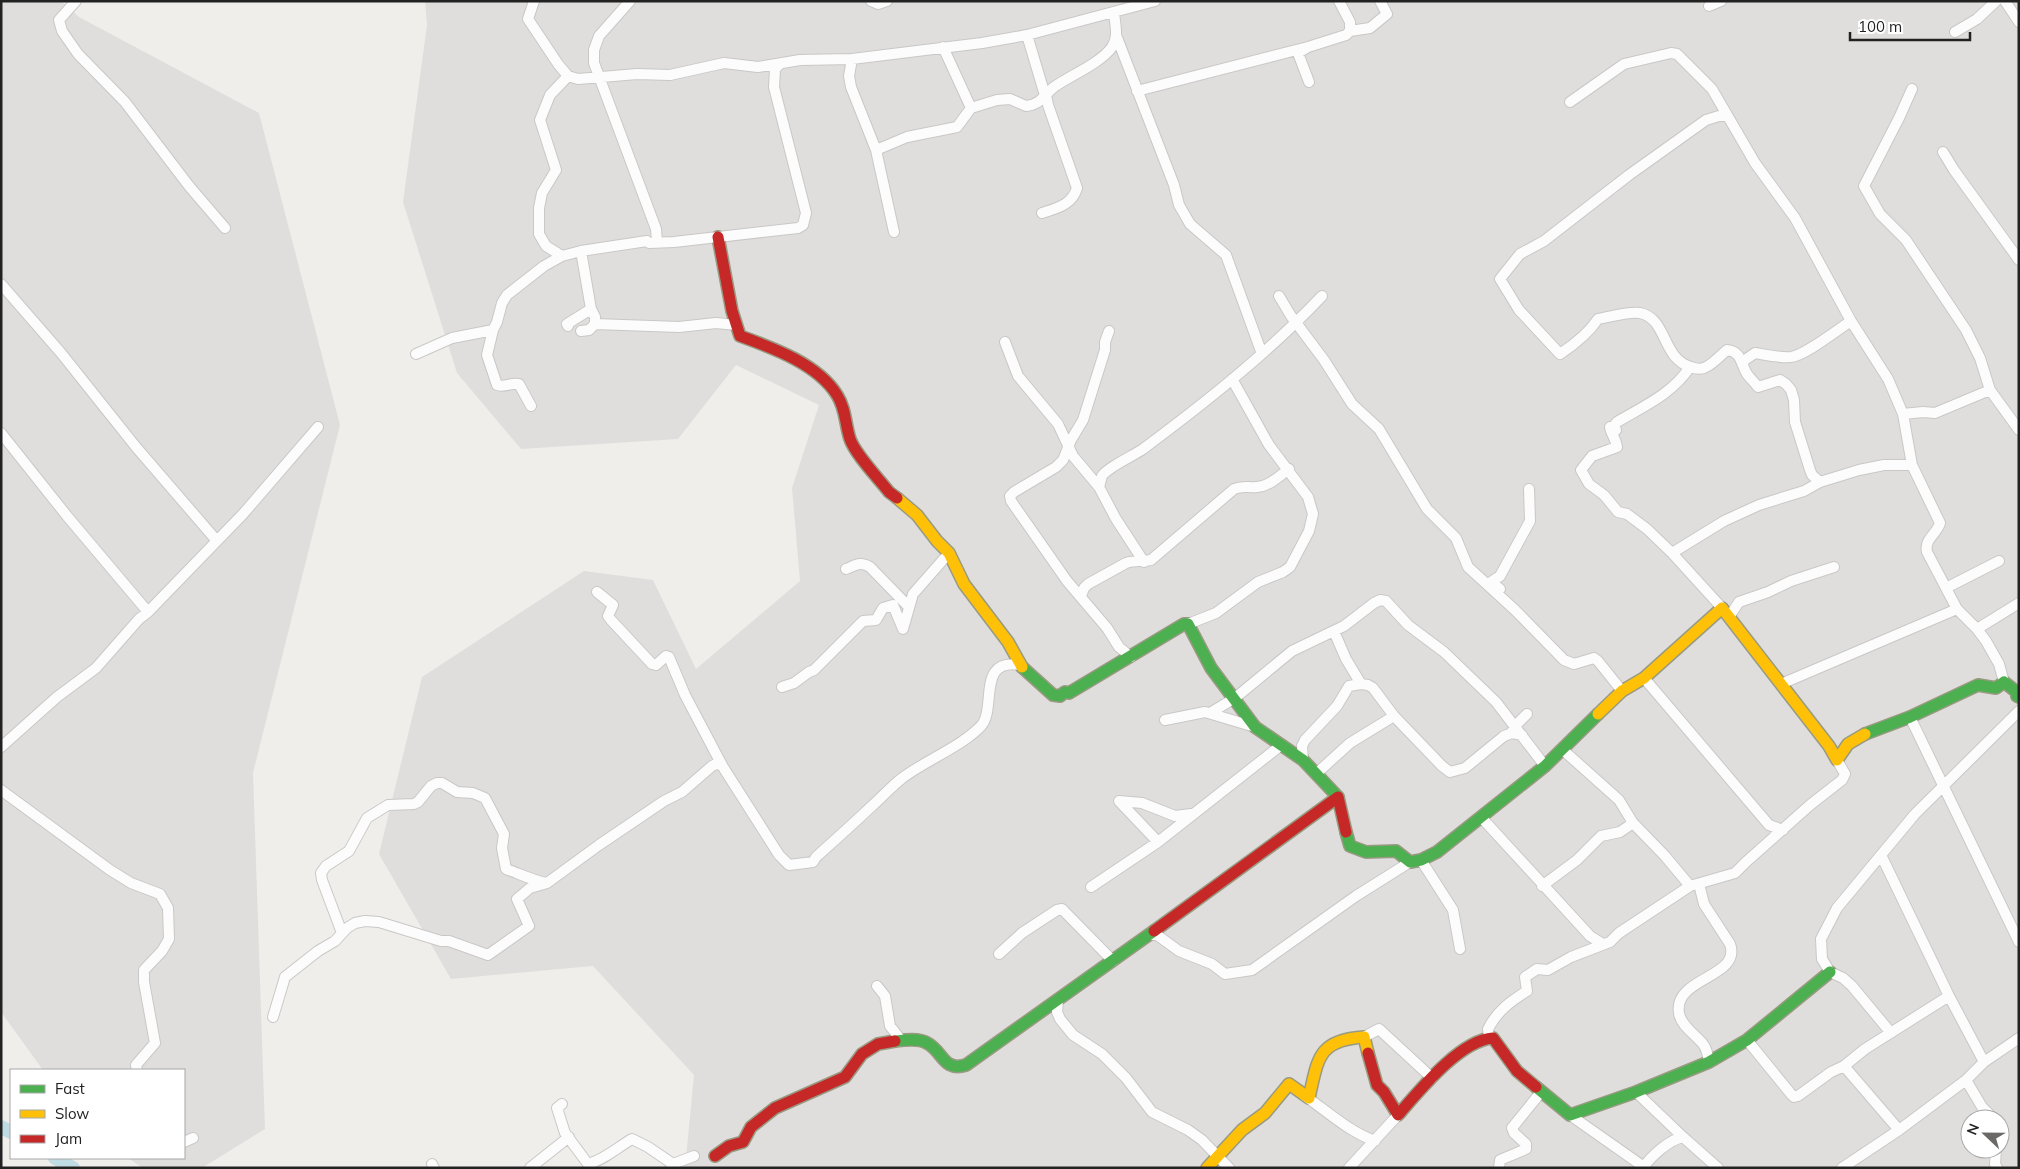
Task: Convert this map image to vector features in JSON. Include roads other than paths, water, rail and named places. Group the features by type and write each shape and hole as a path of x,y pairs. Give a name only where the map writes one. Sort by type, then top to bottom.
{"street":[{"path":"76,1 59,20 62,31 78,54 125,102 189,186 225,228"},
{"path":"534,1 528,19 558,64 568,76 578,79 636,74 670,76 724,64 758,67 800,60 852,59 982,43 1027,36 1154,1"},
{"path":"871,1 878,4 887,1"},
{"path":"1339,1 1350,22 1350,31"},
{"path":"1137,91 1308,47 1346,35 1350,31 1370,28 1387,14 1380,1"},
{"path":"1709,6 1721,1"},
{"path":"1955,32 1977,19 1996,1"},
{"path":"2005,1 2019,22"},
{"path":"623,3 599,36 594,50 594,63 656,229 657,242"},
{"path":"1114,13 1116,35 1174,185 1179,205 1190,224 1226,255 1262,354"},
{"path":"876,150 907,138 957,127 971,108 997,100 1010,99 1021,105 1032,106 1053,88 1106,54 1113,46 1116,35"},
{"path":"1027,36 1048,105 1077,188 1075,196 1065,205 1042,213"},
{"path":"943,47 971,108"},
{"path":"1308,47 1298,53 1309,82"},
{"path":"1570,102 1624,64 1671,52 1677,54 1706,83 1755,163 1795,218 1851,321 1888,379 1903,414 1912,465 1940,523 1939,528 1928,541 1926,547 1957,609 1977,628 1996,657 2004,682 2019,697"},
{"path":"852,59 849,76 851,86 876,150 894,232"},
{"path":"531,406 519,384 497,385 487,355 502,303 507,295 544,266 562,256 581,251 647,241 648,243 674,242 798,228 802,225 806,213 774,87 775,69 780,64"},
{"path":"562,256 546,246 539,234 539,208 542,193 556,170 540,120 550,95 568,76"},
{"path":"1912,89 1864,186 1880,214 1906,240 1966,330 1980,358 1990,390 2019,430"},
{"path":"1727,116 1706,120 1629,175 1544,241 1520,254 1500,279 1519,310 1560,354 1574,345 1598,319 1640,313 1655,321 1674,357 1690,367 1698,369 1707,367 1727,350 1733,350 1739,355 1748,375 1758,386 1780,380 1791,390 1798,430 1810,470 1812,475 1820,482"},
{"path":"1943,152 2019,260"},
{"path":"718,237 736,325 740,336 778,350 823,378 837,395 845,412 850,440 857,451 889,492 912,510 949,553 964,584 1008,642 1020,665 1053,695 1060,696 1065,692 1069,693 1184,624 1216,613 1258,582 1283,572 1290,567 1308,531 1312,514 1308,497 1289,469 1269,445 1232,379"},
{"path":"581,251 591,309 596,317 595,324 589,330 581,331"},
{"path":"1,284 61,353 136,447 217,541"},
{"path":"1279,296 1296,324 1324,360 1352,404 1378,429 1428,509 1456,538 1468,568 1515,610 1564,660 1574,664 1594,658 1622,690"},
{"path":"1099,488 1102,476 1107,471 1144,447 1232,379 1296,324 1322,296"},
{"path":"568,326 567,324 591,309"},
{"path":"1742,362 1756,353 1778,357 1798,355 1851,321"},
{"path":"595,324 679,327 716,323 736,325"},
{"path":"416,354 452,338 493,330"},
{"path":"1109,331 1083,420 1063,460 1014,492 1011,500 1068,581 1107,628 1119,647 1131,657"},
{"path":"1005,342 1018,376 1058,424 1068,448 1099,488 1116,519 1144,562"},
{"path":"1489,1037 1488,1029 1494,1018 1508,1003 1527,991 1526,978 1537,969 1548,970 1571,957 1610,942 1632,924 1694,885 1740,870 1746,862 1842,780 1845,774 1829,746 1726,612 1672,553 1647,529 1627,514 1618,512 1604,496 1589,484 1581,470 1592,456 1617,447 1610,427 1616,430 1614,426 1617,422 1668,393 1690,367"},
{"path":"1903,414 1935,413 1990,390"},
{"path":"1,747 57,697 96,668 139,619 217,541 318,427"},
{"path":"1,432 67,516 148,612"},
{"path":"1672,553 1724,521 1759,505 1804,491 1820,482 1859,470 1884,465 1912,465"},
{"path":"1081,596 1088,584 1126,563 1151,560 1234,489 1240,486 1260,487 1270,483 1289,469"},
{"path":"1515,610 1510,598 1491,582 1500,576 1530,521 1529,489"},
{"path":"782,687 794,683 808,672 814,670 863,621 876,620 883,608 892,605 903,629 908,606 913,594 949,553"},
{"path":"1946,588 1999,561"},
{"path":"846,570 859,563 864,563 908,606"},
{"path":"1148,935 1157,935 1179,951 1212,964 1225,974 1252,970 1356,896 1415,861 1437,852 1545,766 1622,690 1644,678 1739,602 1768,592 1791,581 1834,567"},
{"path":"597,592 613,605 608,616 611,620 652,664 656,665 666,656 669,657 685,695 723,767 779,855 789,865 813,862 816,857 900,779 967,737 980,726 986,719 988,694 994,676 1002,666 1009,664 1020,665"},
{"path":"1210,713 1235,698 1285,656 1344,626 1380,600 1386,601 1408,625 1444,652 1496,702 1516,731 1545,766"},
{"path":"1977,628 2019,603"},
{"path":"1781,684 1957,609"},
{"path":"1188,624 1211,668 1235,698 1254,727"},
{"path":"1336,636 1346,659 1361,684"},
{"path":"1644,678 1769,825 1783,830"},
{"path":"1838,760 1848,744 1868,732 1910,717 1978,685 1996,688 2004,682"},
{"path":"1303,760 1302,746 1305,740 1337,706 1349,686 1361,684 1373,688 1394,716 1450,772 1465,768 1497,741 1516,731 1527,714"},
{"path":"1891,1032 1852,986 1844,978 1830,972 1822,959 1820,948 1827,925 1837,908 1915,814 2019,711"},
{"path":"1165,720 1205,712 1210,713 1254,727 1303,760 1338,797 1350,846 1366,852 1396,851 1415,861 1454,910 1460,949"},
{"path":"1317,773 1350,743 1394,716"},
{"path":"1910,717 2019,942"},
{"path":"1091,887 1158,842 1191,814 1280,746"},
{"path":"1563,750 1619,800 1633,823 1694,885 1730,944 1733,951 1731,958 1722,968 1690,987 1680,1005 1678,1013 1681,1020 1704,1045 1710,1062"},
{"path":"273,1017 285,977 318,951 335,941 355,923 365,921 379,922 441,941 449,941 488,955 529,926 517,899 530,888 547,884 598,845 664,801 682,792 698,776 712,766 718,763 723,767"},
{"path":"342,933 321,873 326,866 349,851 367,818 388,805 414,804 418,802 431,786 437,783 442,783 457,792 473,793 485,798 504,834 502,848 506,869 547,884"},
{"path":"1,790 110,870 131,883 160,894 168,908 169,939 162,951 144,970 144,982 155,1043 136,1065 137,1069"},
{"path":"715,1156 729,1146 743,1142 751,1127 774,1108 809,1092 838,1082 850,1072 862,1054 878,1044 901,1040 924,1041 935,1049 949,1065 959,1067 966,1065 1113,961 1338,797"},
{"path":"1158,842 1119,801 1142,803 1175,816 1191,814"},
{"path":"1481,817 1542,886 1590,936 1603,944"},
{"path":"1542,886 1577,860 1601,836 1620,832 1633,823"},
{"path":"1881,855 1949,996 1984,1062"},
{"path":"999,954 1022,933 1062,909 1113,961"},
{"path":"1570,1114 1636,1092 1710,1062 1747,1040 1830,972"},
{"path":"877,986 885,996 890,1026 901,1040"},
{"path":"1747,1040 1794,1097 1831,1072 1844,1066 1891,1032 1949,996"},
{"path":"1058,1000 1057,1012 1066,1028 1102,1054 1126,1078 1152,1112 1188,1130 1229,1168"},
{"path":"1289,1084 1309,1098 1320,1054 1327,1046 1348,1037 1364,1038 1379,1029 1432,1078"},
{"path":"1349,1168 1432,1078 1476,1040 1489,1037 1494,1038 1517,1071 1541,1092 1644,1168 1648,1161 1674,1140 1682,1137"},
{"path":"1364,1038 1377,1085 1384,1092 1398,1115"},
{"path":"1846,1167 1899,1130 1966,1080 1984,1062 2019,1038"},
{"path":"1844,1066 1899,1130"},
{"path":"1966,1080 1984,1109"},
{"path":"1207,1168 1242,1130 1265,1113 1289,1084"},
{"path":"1289,1084 1342,1124 1359,1135 1375,1141"},
{"path":"1499,1168 1500,1160 1526,1149 1526,1144 1514,1133 1512,1128 1541,1092"},
{"path":"1636,1092 1682,1137 1718,1168"},
{"path":"562,1104 557,1108 568,1137 588,1164 595,1162 616,1147 632,1139 648,1147 672,1166 694,1156"},
{"path":"530,1168 568,1137"}],"waterway":[{"path":"1,1127 10,1132"},
{"path":"57,1159 73,1168"}]}
